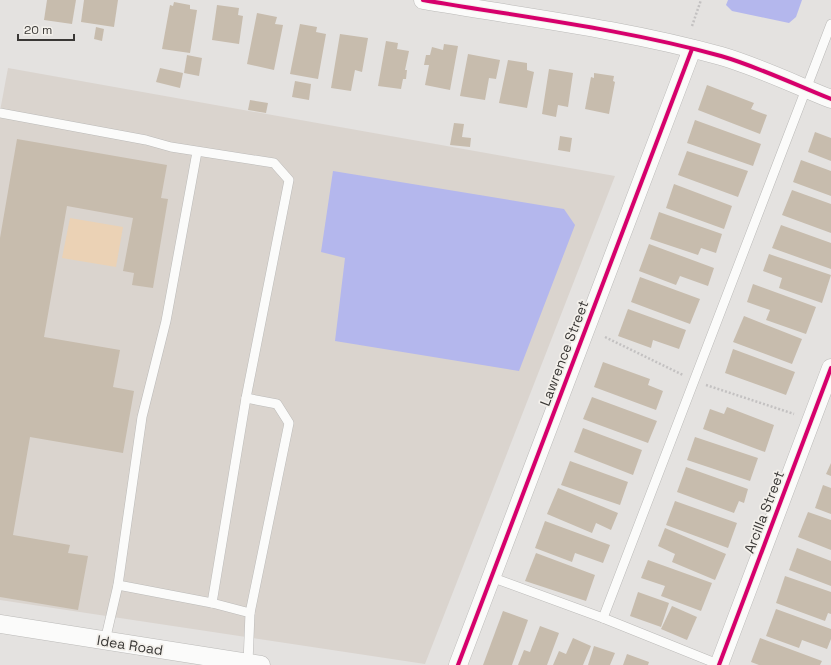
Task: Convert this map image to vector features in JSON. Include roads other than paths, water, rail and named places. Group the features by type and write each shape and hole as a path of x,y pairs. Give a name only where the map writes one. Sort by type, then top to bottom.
{"street":[{"path":"423,0 644,38 692,49 722,57 831,98"},
{"name":"Lawrence Street","path":"458,665 692,49"},
{"name":"Arcilla Street","path":"719,665 831,368"},
{"name":"Idea Road","path":"0,624 254,664"}],"lane":[{"path":"603,618 831,24"},
{"path":"0,113 146,140 197,152 274,163 290,180 246,398 212,603"},
{"path":"104,640 118,585 142,417 166,321 197,152"},
{"path":"246,398 277,404 289,423 250,613 254,664"},
{"path":"491,577 603,618 719,665"},
{"path":"118,585 212,603 250,613"}],"water":[{"path":"728,0 802,0 796,17 789,23 732,11 726,5"},
{"path":"333,171 564,209 575,225 519,371 335,341 345,258 321,252"}]}
